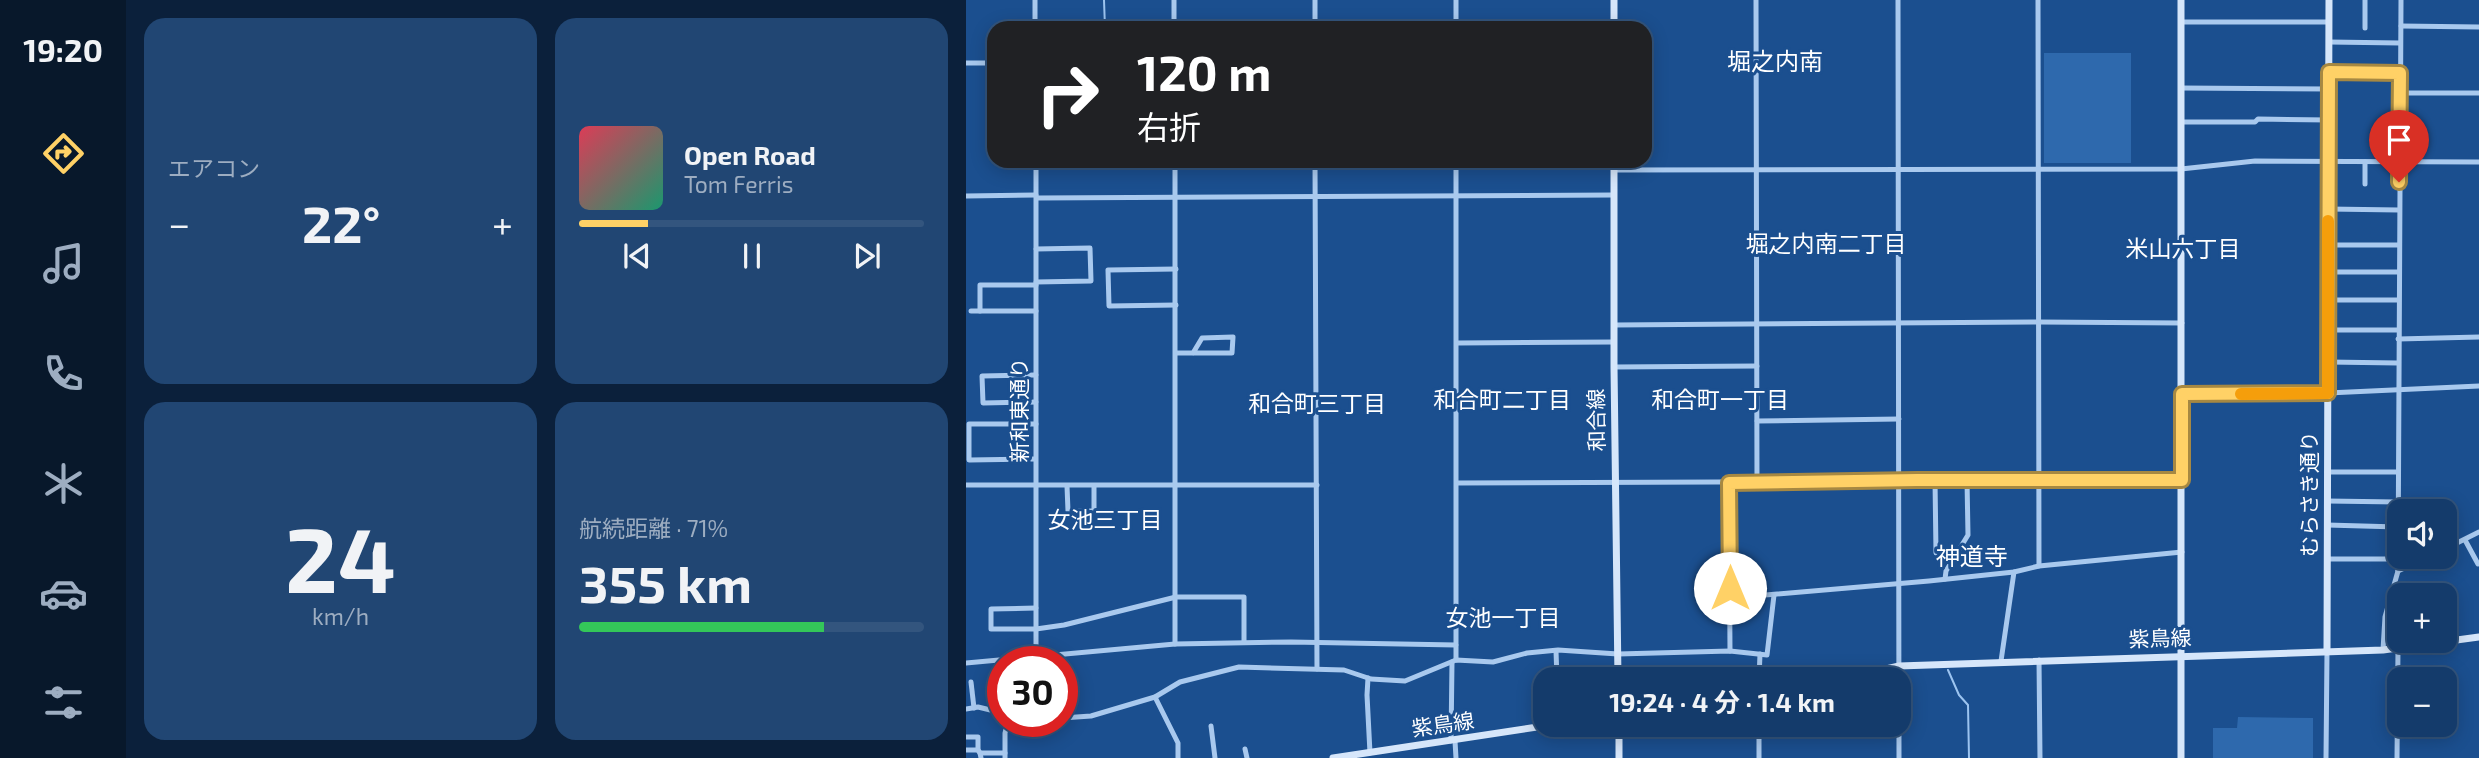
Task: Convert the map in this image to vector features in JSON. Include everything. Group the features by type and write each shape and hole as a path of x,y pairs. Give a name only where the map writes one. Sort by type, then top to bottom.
{"street":[{"path":"1035,0 1035,21"},
{"path":"1174,0 1174,21"},
{"path":"1315,0 1315,21"},
{"path":"1456,0 1456,21"},
{"path":"1614,0 1614,21"},
{"path":"1756,0 1757,483"},
{"path":"1898,0 1899,758"},
{"path":"2038,0 2039,566"},
{"path":"2181,0 2181,758"},
{"name":"むらさき通り","path":"2326,652 2329,0"},
{"path":"2365,0 2365,28"},
{"path":"2398,499 2401,0"},
{"path":"2181,22 2329,22"},
{"path":"2400,26 2479,27"},
{"path":"2329,43 2400,43"},
{"path":"966,63 987,63"},
{"path":"2329,72 2400,73"},
{"path":"2181,88 2329,89"},
{"path":"2400,93 2479,93"},
{"path":"2181,122 2329,120"},
{"path":"1614,170 2181,169 2255,161 2479,162"},
{"path":"2365,162 2365,184"},
{"name":"新和東通り","path":"1036,168 1036,646"},
{"path":"1175,168 1175,644"},
{"path":"1315,168 1317,669"},
{"path":"1455,758 1453,741 1458,343 1456,168"},
{"name":"和合線","path":"1614,170 1618,667"},
{"path":"966,196 1614,195"},
{"path":"2328,209 2399,210"},
{"path":"2328,245 2399,245"},
{"path":"980,311 980,285 1091,281 1090,248 1036,248"},
{"path":"1175,269 1108,270 1109,306 1176,305"},
{"path":"2328,272 2399,272"},
{"path":"2328,300 2398,300"},
{"path":"971,311 1036,311"},
{"path":"1614,325 2182,323"},
{"path":"2328,330 2398,330"},
{"path":"1176,353 1193,353 1232,353 1233,337 1202,338 1193,353"},
{"path":"2398,339 2479,337"},
{"path":"1458,343 1614,342"},
{"path":"2328,362 2398,363"},
{"path":"1614,368 1757,366"},
{"path":"1036,375 982,376 983,403 1036,402"},
{"path":"2182,394 2328,393 2479,386"},
{"path":"1757,421 1899,419"},
{"path":"1847,420 1847,430"},
{"path":"1035,459 969,460 967,447 969,424 1036,424"},
{"path":"2327,472 2398,472"},
{"path":"1935,480 1936,553 1956,553"},
{"path":"1945,579 1946,571 1968,535 1967,480"},
{"path":"1457,483 2182,480"},
{"path":"1729,483 1730,651"},
{"path":"966,485 1317,485"},
{"path":"1067,485 1068,511 1094,511 1094,486"},
{"path":"2327,501 2387,502"},
{"path":"2327,526 2387,527"},
{"path":"2457,544 2479,532"},
{"path":"2465,540 2478,564"},
{"path":"1730,598 1899,584 2014,572 2039,566 2182,552"},
{"path":"2327,559 2387,559"},
{"path":"2383,650 2385,617 2398,571 2402,569"},
{"path":"2001,661 2014,572"},
{"path":"1078,717 1091,716 1155,697 1180,682 1239,667 1345,670 1368,678 1405,681 1454,661 1493,662 1527,653 1730,651 1767,655 1774,595"},
{"path":"1036,608 991,609 991,629 1036,629 1064,625 1177,597 1244,597 1244,642"},
{"name":"紫鳥線","path":"2457,640 2479,637"},
{"path":"1078,655 1175,644 1244,642 1456,645"},
{"name":"紫鳥線","path":"1895,667 2001,661 2387,650"},
{"path":"1556,651 1557,667"},
{"path":"2326,652 2326,758"},
{"path":"2397,758 2398,653"},
{"path":"1759,667 1760,654"},
{"path":"2039,660 2040,758"},
{"path":"966,663 987,662"},
{"path":"1368,678 1367,695 1376,754"},
{"path":"971,682 974,708"},
{"path":"1155,697 1178,743 1178,758"},
{"path":"966,709 987,710"},
{"path":"1211,726 1215,758"},
{"name":"紫鳥線","path":"1333,758 1376,754 1533,728"},
{"path":"966,737 978,737 980,754"},
{"path":"966,751 1005,755 1005,737"},
{"path":"1619,737 1619,757"},
{"path":"1759,737 1759,758"},
{"path":"1245,749 1247,758"}],"shaded area":[{"path":"2044,53 2131,53 2131,163 2044,163"},
{"path":"2238,717 2313,718 2313,758 2213,758 2213,728 2237,728"}],"waterway":[{"path":"1104,0 1105,21"},
{"path":"1948,670 1959,695 1968,705 1969,758"}],"slow traffic":[{"path":"2241,394 2328,393 2328,221"}],"district":[{"name":"堀之内南","path":"1775,62"},
{"name":"堀之内南二丁目","path":"1826,244"},
{"name":"米山六丁目","path":"2183,249"},
{"name":"和合町二丁目","path":"1502,400"},
{"name":"和合町一丁目","path":"1720,400"},
{"name":"和合町三丁目","path":"1317,404"},
{"name":"女池三丁目","path":"1105,520"},
{"name":"神道寺","path":"1972,557"},
{"name":"女池一丁目","path":"1503,618"}],"route":[{"path":"1730,588 1729,483 2182,480 2182,394 2328,393 2329,72 2400,73 2399,182"}]}
